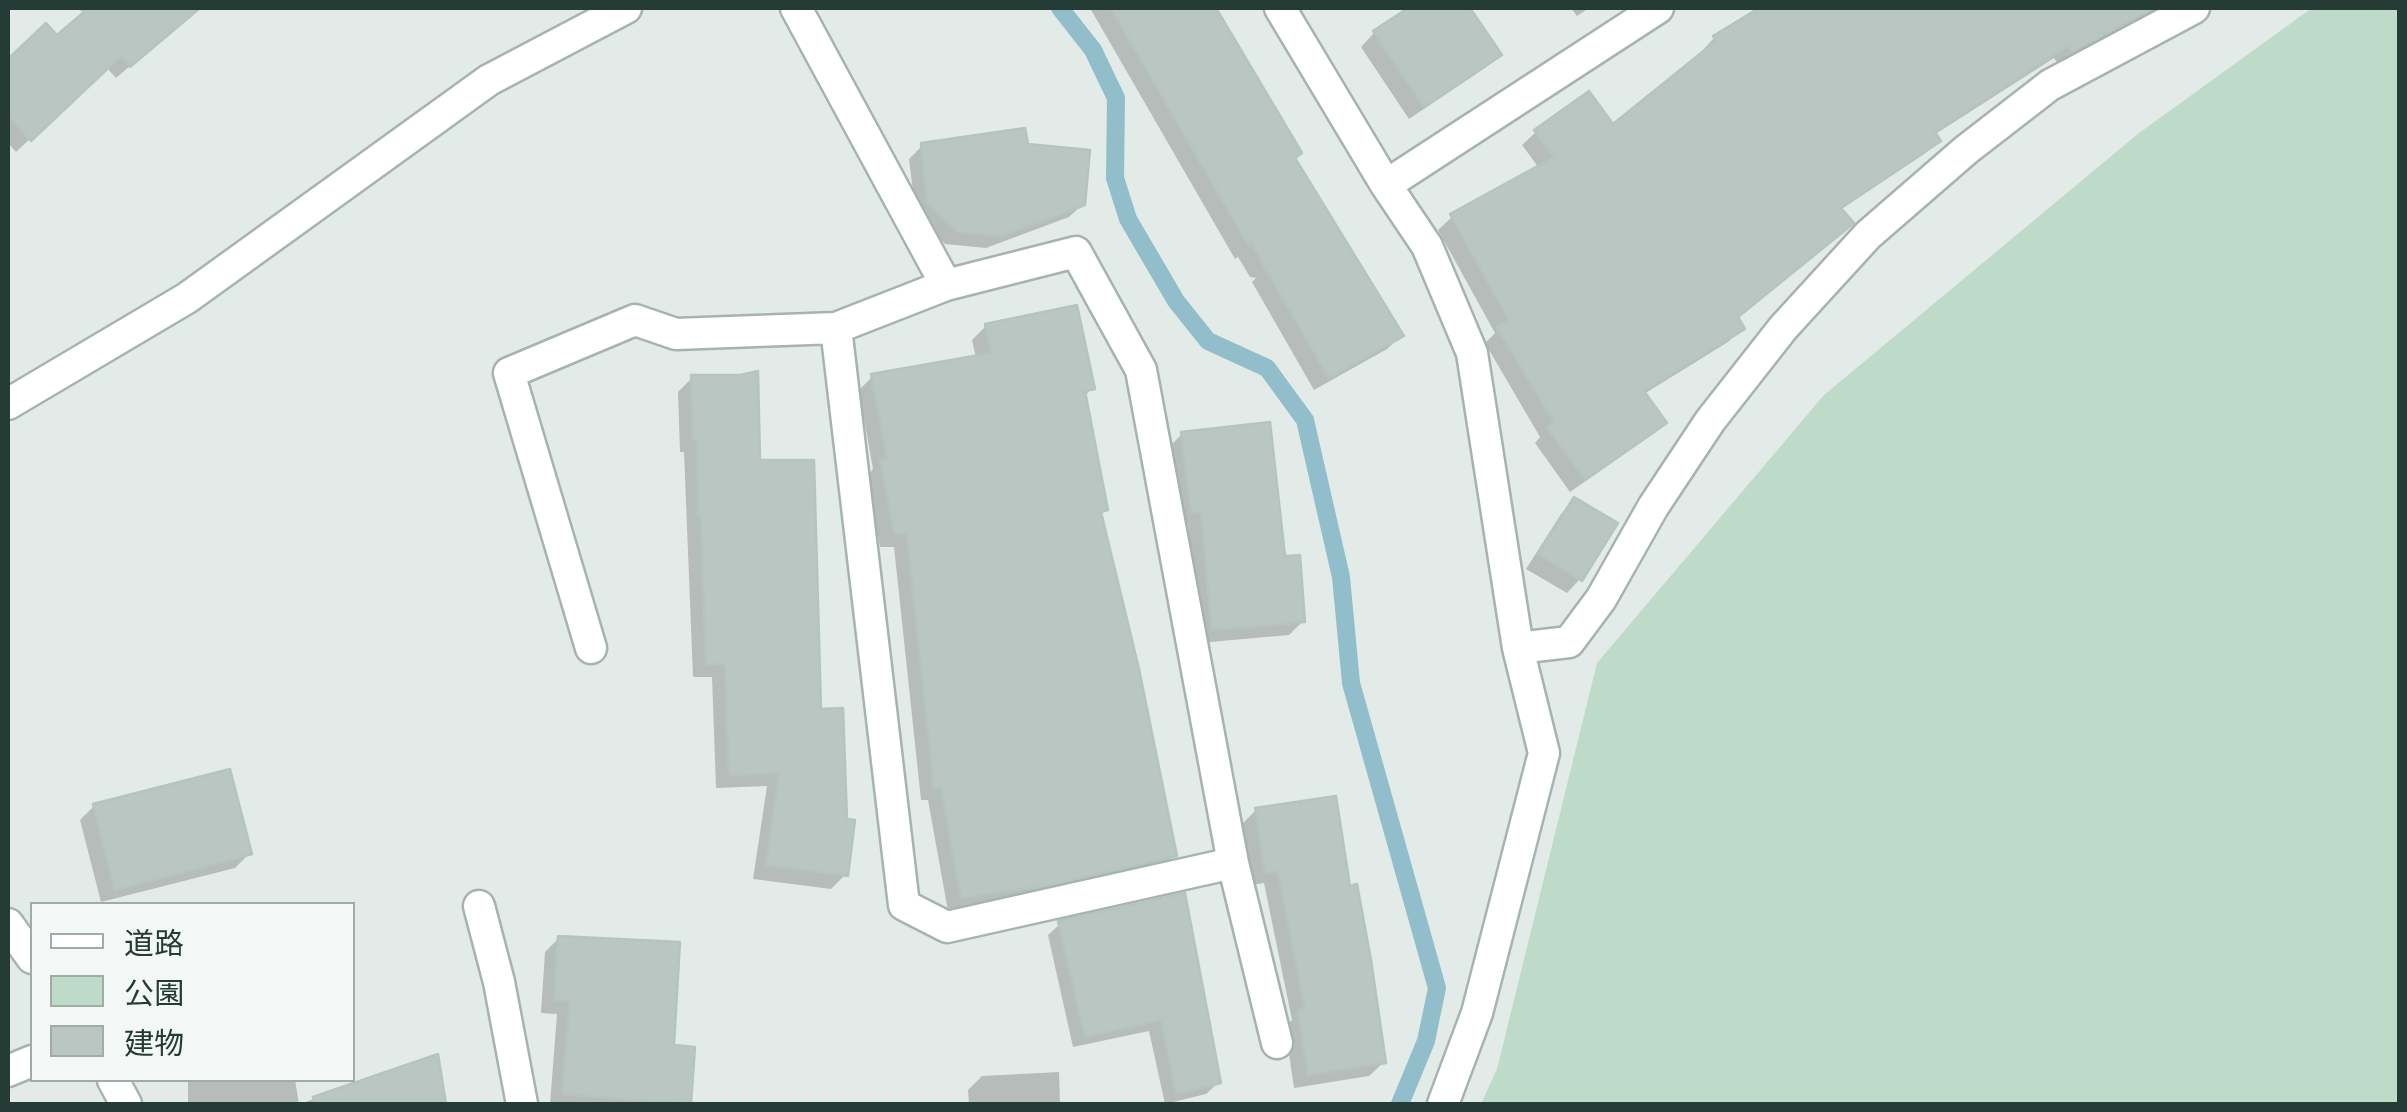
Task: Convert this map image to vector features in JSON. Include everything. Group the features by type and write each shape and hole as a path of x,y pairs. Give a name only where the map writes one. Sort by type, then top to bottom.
{"street":[{"path":"8,404 187,298 489,80 626,8"},
{"path":"796,8 946,285"},
{"path":"1280,8 1427,246 1472,353 1518,648 1544,753 1477,1013 1443,1104"},
{"path":"1386,185 1658,8"},
{"path":"1518,648 1570,642 1601,599 1653,508 1710,421 1783,328 1868,234 2050,85 2194,8"},
{"path":"591,648 509,373 635,320 676,334 836,328 946,285 1076,252 1141,370 1233,862 1276,1043"},
{"path":"836,328 904,904 947,928 1233,862"},
{"path":"479,906 500,982 522,1104"},
{"path":"8,924 30,955"},
{"path":"114,1082 126,1104"}],"green space":[{"path":"2312,8 2399,8 2399,1104 1481,1104 1497,1069 1597,663 1824,395 2139,133"}],"building":[{"path":"80,8 200,8 130,67 121,56 31,141 8,116 8,59 46,23 57,35 84,12"},
{"path":"1111,8 1216,8 1302,153 1295,158 1404,336 1329,378 1264,266 1269,265 1263,264 1249,239 1250,248"},
{"path":"1408,8 1470,8 1502,55 1424,107 1373,31"},
{"path":"1759,8 2155,8 2072,52 2068,46 1935,132 1941,141 1841,208 1854,223 1738,317 1745,329 1644,391 1667,423 1585,480 1547,427 1554,422 1497,327 1509,320 1450,214 1554,157 1534,130 1589,91 1613,124 1716,41 1713,36"},
{"path":"1025,128 1028,144 1090,150 1085,205 1001,236 958,232 927,202 921,143"},
{"path":"1077,305 1095,389 1085,391 1108,510 1101,512 1139,669 1177,856 1050,885 961,898 941,787 934,788 907,534 894,534 880,459 887,459 871,374 991,353 985,324"},
{"path":"758,371 760,460 814,460 821,709 843,708 847,819 855,820 848,876 766,865 779,773 729,775 725,664 706,664 691,375"},
{"path":"1270,422 1285,556 1300,555 1305,622 1212,630 1201,512 1191,513 1181,432"},
{"path":"1574,497 1618,523 1582,581 1538,554"},
{"path":"230,769 252,854 115,890 93,804"},
{"path":"1336,796 1350,886 1357,884 1386,1063 1308,1075 1298,1010 1305,1009 1278,871 1265,873 1255,808"},
{"path":"1185,893 1221,1083 1176,1094 1161,1020 1085,1037 1058,921"},
{"path":"558,936 680,942 674,1045 695,1047 691,1104 562,1094 570,1001 554,1000"},
{"path":"438,1054 446,1104 314,1104 313,1097"}],"waterway":[{"path":"1060,8 1093,50 1116,98 1115,178 1128,219 1176,301 1208,341 1267,368 1305,420 1341,577 1351,683 1437,988 1426,1041 1400,1104"}]}
